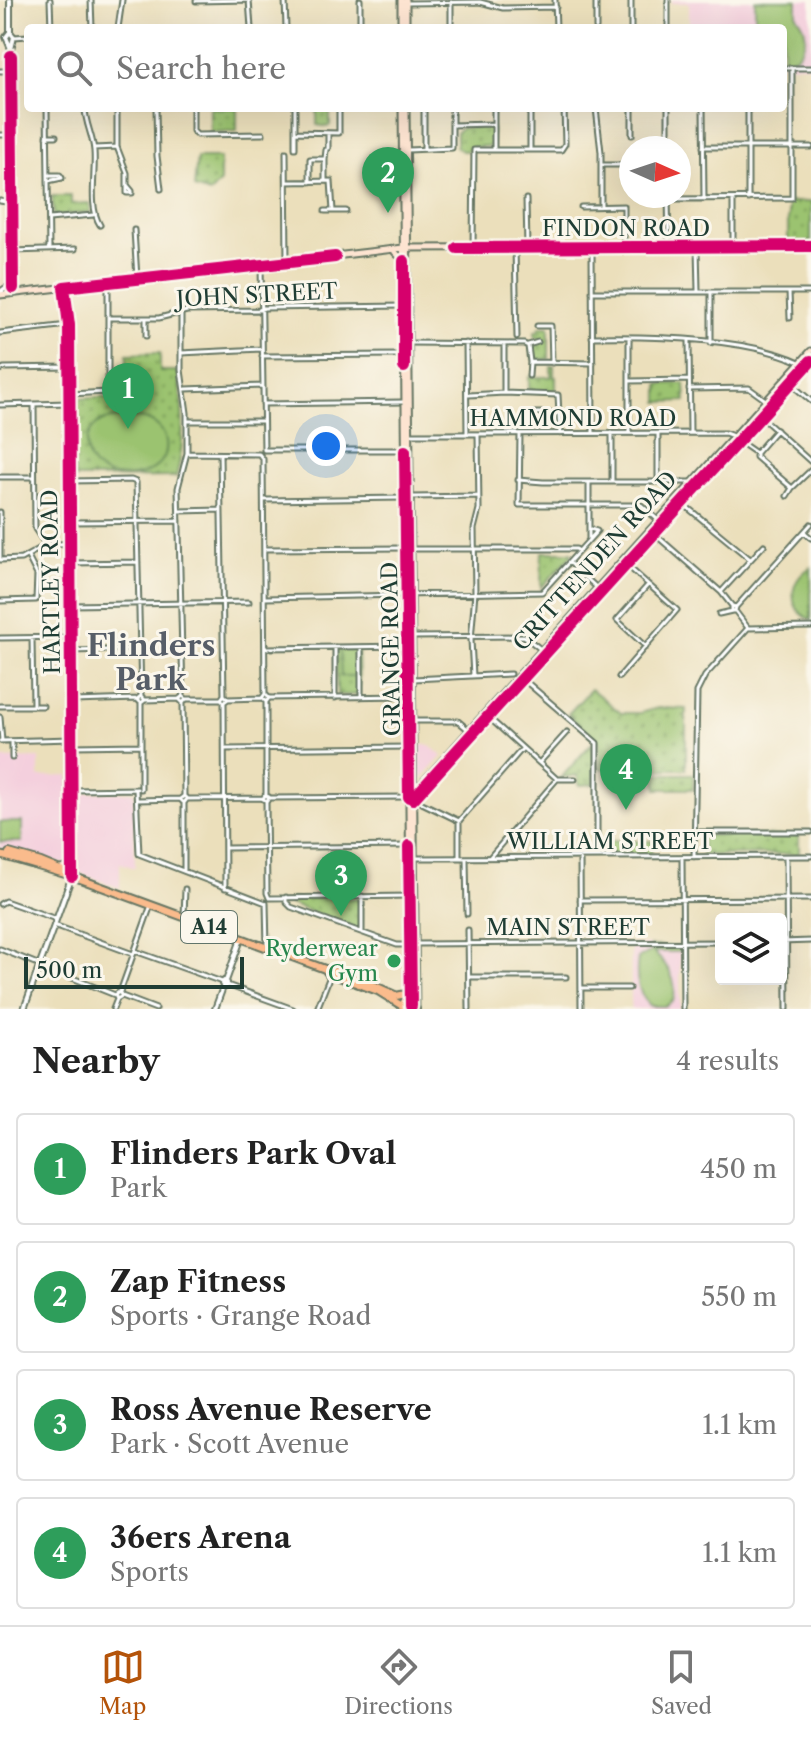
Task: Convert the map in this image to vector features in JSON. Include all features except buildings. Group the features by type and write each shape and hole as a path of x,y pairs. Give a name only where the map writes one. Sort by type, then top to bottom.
{"main road":[{"path":"403,1 404,24"},
{"name":"GRANGE ROAD","path":"404,112 412,796"},
{"path":"405,238 423,249 406,260 394,250 405,238"},
{"name":"FINDON ROAD","path":"0,293 405,249 811,246"},
{"name":"CRITTENDEN ROAD","path":"412,796 739,440 811,351"},
{"name":"CRITTENDEN ROAD","path":"803,364 811,361"},
{"name":"CRITTENDEN ROAD","path":"412,796 471,732"},
{"name":"GRANGE ROAD","path":"410,747 413,782 412,1008"},
{"path":"413,782 420,786"},
{"name":"A14","path":"0,853 29,858 72,876"},
{"name":"A14","path":"0,853 72,876 329,970 412,1008"},
{"name":"GRANGE ROAD","path":"412,858 412,1008"},
{"path":"60,869 68,867 73,860"},
{"name":"A14","path":"329,970 357,977 396,996 412,1008"},
{"path":"396,996 411,993"}],"street":[{"path":"10,0 13,293"},
{"path":"50,0 51,24"},
{"path":"91,0 92,24"},
{"path":"119,24 122,0"},
{"path":"196,1 249,0 251,24"},
{"path":"285,0 286,24"},
{"path":"360,0 360,24"},
{"path":"555,0 556,24"},
{"path":"596,0 596,24"},
{"path":"631,0 631,24"},
{"path":"668,0 668,24"},
{"path":"403,1 480,1 503,8 556,7"},
{"path":"451,2 451,24"},
{"path":"787,68 811,68"},
{"path":"691,199 792,198 792,68"},
{"path":"0,71 11,71"},
{"path":"47,112 49,249"},
{"path":"85,112 94,148 94,215 100,225"},
{"path":"117,112 117,147 127,173 127,185"},
{"path":"156,112 161,189"},
{"path":"193,112 195,135 263,134"},
{"path":"295,112 295,148"},
{"path":"295,132 339,133 339,112"},
{"path":"424,112 424,150"},
{"path":"404,150 452,148 452,112"},
{"path":"494,112 494,150"},
{"path":"530,112 530,150"},
{"path":"473,248 474,150 564,148 564,112"},
{"path":"596,112 601,206"},
{"path":"632,112 632,135"},
{"path":"668,112 668,136"},
{"path":"703,112 704,199"},
{"path":"748,112 748,199"},
{"path":"452,125 494,124"},
{"path":"325,181 328,133"},
{"path":"0,135 11,135"},
{"path":"47,136 56,136"},
{"path":"94,148 117,147"},
{"path":"703,147 811,147"},
{"path":"286,152 287,262"},
{"path":"310,182 310,159 325,159"},
{"path":"601,165 619,165"},
{"path":"48,175 62,178 48,181"},
{"path":"287,182 325,181 332,184 333,211"},
{"path":"526,199 527,248"},
{"path":"733,199 733,247"},
{"path":"0,201 12,201"},
{"path":"581,207 624,206 624,248"},
{"path":"668,208 669,247"},
{"path":"325,211 346,211"},
{"path":"49,219 94,215"},
{"path":"134,230 138,279"},
{"path":"697,247 698,292"},
{"path":"515,248 517,337"},
{"path":"592,248 593,433"},
{"path":"13,251 75,249"},
{"path":"261,265 264,450 408,450"},
{"path":"69,394 108,392 108,282"},
{"path":"0,293 13,283"},
{"name":"HARTLEY ROAD","path":"25,1009 72,876 73,860 69,325 64,287"},
{"path":"592,292 811,292"},
{"path":"711,292 711,343"},
{"path":"789,292 790,318"},
{"name":"JOHN STREET","path":"108,318 159,318 181,312 406,306"},
{"path":"181,312 187,421 187,453 178,488 184,871"},
{"path":"146,318 146,336"},
{"path":"0,333 69,325"},
{"path":"537,326 551,326 552,363"},
{"path":"592,337 689,340 765,351 803,364"},
{"path":"629,337 629,433"},
{"path":"689,340 690,433"},
{"path":"406,343 528,345 538,342"},
{"path":"466,343 467,434"},
{"path":"504,345 504,393"},
{"path":"528,345 529,376"},
{"path":"181,353 262,349"},
{"path":"262,356 406,355"},
{"path":"530,362 593,363"},
{"path":"0,370 69,367"},
{"path":"629,381 689,380"},
{"path":"788,381 811,401"},
{"path":"185,389 262,386"},
{"path":"689,389 749,388 769,402"},
{"path":"467,395 556,394 560,397 560,434"},
{"path":"263,404 407,402"},
{"path":"0,405 69,403"},
{"path":"34,404 35,529 46,545"},
{"path":"535,413 560,413"},
{"path":"758,414 811,462"},
{"path":"187,421 263,421"},
{"path":"756,453 776,430"},
{"path":"612,433 612,482"},
{"path":"658,433 658,481"},
{"name":"HAMMOND ROAD","path":"407,434 725,433 739,440"},
{"path":"473,676 471,617 475,592 478,434"},
{"path":"520,434 520,506 642,505 661,522"},
{"path":"739,440 792,488"},
{"path":"187,453 262,455 268,896 410,896"},
{"path":"220,454 225,888"},
{"path":"787,496 811,470"},
{"path":"0,477 34,477"},
{"path":"518,480 696,484"},
{"path":"70,481 136,482 139,697 143,702 137,800 139,854 266,903 267,948"},
{"path":"589,482 589,540"},
{"path":"264,500 478,496"},
{"path":"680,501 750,559"},
{"path":"179,511 221,510"},
{"path":"0,512 0,560 28,557 46,545 71,543"},
{"path":"71,522 179,521"},
{"path":"719,614 734,609 811,524"},
{"path":"265,598 542,592 597,531 589,529"},
{"path":"652,532 721,592 748,628"},
{"path":"804,532 811,538"},
{"path":"721,592 764,545"},
{"path":"264,549 579,551"},
{"path":"0,601 33,601 37,597 37,575 28,557"},
{"path":"71,563 138,562"},
{"path":"569,562 600,590"},
{"path":"619,677 677,610 624,563"},
{"path":"646,647 617,620 648,585"},
{"path":"72,605 249,602"},
{"path":"694,857 697,692 705,676 748,628 811,627"},
{"path":"409,637 524,636 543,652"},
{"path":"0,638 72,637"},
{"path":"32,638 33,705"},
{"path":"265,648 409,646"},
{"path":"335,647 335,698"},
{"path":"361,647 361,697"},
{"path":"72,651 140,649"},
{"path":"410,679 510,674"},
{"path":"521,677 597,743 597,857"},
{"path":"143,702 410,696"},
{"path":"73,701 139,697"},
{"path":"0,706 43,706"},
{"path":"486,715 557,779 575,779"},
{"path":"0,717 1,741 142,745"},
{"path":"410,721 458,721 471,732"},
{"path":"539,763 567,732"},
{"path":"12,741 12,758"},
{"path":"225,749 410,747"},
{"path":"459,858 459,821 522,749"},
{"path":"490,857 557,779"},
{"path":"74,790 138,790 149,799"},
{"path":"137,800 412,796"},
{"path":"422,803 459,821"},
{"path":"696,832 811,832"},
{"path":"226,848 411,846"},
{"name":"WILLIAM STREET","path":"412,858 811,856"},
{"path":"580,857 581,1009"},
{"path":"682,857 683,1009"},
{"path":"785,913 786,857"},
{"path":"466,858 467,914"},
{"path":"184,917 185,889"},
{"path":"362,896 362,932"},
{"name":"MAIN STREET","path":"286,897 291,907 397,945 715,942"},
{"path":"580,900 811,899"},
{"path":"0,904 5,901 134,952 293,1009"},
{"path":"113,1009 151,905"},
{"path":"468,930 469,1009"},
{"path":"215,1009 241,939"},
{"path":"787,942 811,941"},
{"path":"0,949 156,1009"},
{"path":"317,1009 329,970"},
{"path":"469,977 566,977"},
{"path":"786,985 787,1009"},
{"path":"581,988 629,988"}],"shaded area":[{"path":"671,0 811,0 811,65 787,65 787,24 689,24 689,3 671,3"},
{"path":"416,745 429,745 442,756 418,783 416,782"},
{"path":"39,758 39,777 69,776 70,856 65,865 0,848 0,759"},
{"path":"134,792 135,868 120,863 120,888 79,873 78,793"},
{"path":"631,944 680,947 680,1009 631,1009"}],"green space":[{"path":"755,0 797,0 797,16 804,26 805,36 795,57 787,59 787,24 752,24"},
{"path":"210,112 237,112 237,131 210,132"},
{"path":"317,112 330,112 330,125 317,125"},
{"path":"461,128 492,129 492,146 462,151 456,146 456,133"},
{"path":"197,158 220,158 220,182 210,193 194,188"},
{"path":"52,196 71,196 71,204 90,203 91,212 54,216"},
{"path":"788,202 811,202 811,242 788,242"},
{"path":"540,327 549,327 549,359 533,360 531,346 540,344 535,332"},
{"path":"160,353 160,371 178,371 180,384 182,437 176,477 74,478 73,399 127,397 127,354"},
{"path":"551,366 554,366 556,391 529,391 529,377 551,377"},
{"path":"685,383 686,401 659,402 659,384"},
{"path":"141,418 154,423 163,433 166,442 161,462 143,474 120,477 109,475 94,466 86,445 96,425 112,419"},
{"path":"542,552 571,552 572,555 541,588"},
{"path":"811,567 811,620 797,608 793,594 798,579"},
{"path":"336,649 358,649 359,695 337,695"},
{"path":"340,650 355,650 356,676 341,676"},
{"path":"591,689 621,713 640,713 658,708 686,709 686,769 600,769 599,743 568,714"},
{"path":"591,744 594,749 594,784 579,785 577,775 561,778"},
{"path":"656,774 693,774 693,789 657,789"},
{"path":"0,822 22,822 22,842 0,842"},
{"path":"701,835 799,836 799,854 702,855"},
{"path":"599,841 653,841 651,855 600,854"},
{"path":"358,898 361,901 360,927 357,929 290,904 290,899"},
{"path":"650,946 680,947 680,952 653,952 668,968 675,987 673,1001 666,1006 651,1006 638,985 638,958 650,952"}],"cycle path":[{"path":"11,56 13,288"},
{"path":"457,248 811,246"},
{"path":"72,876 69,325 64,287 335,257"},
{"path":"404,261 404,367"},
{"path":"413,799 811,361"},
{"path":"405,451 409,797"},
{"path":"409,846 411,1006"}],"place":[{"name":"Zap Fitness","path":"388,213"},
{"name":"Flinders Park Oval","path":"128,429"},
{"name":"36ers Arena","path":"626,810"},
{"name":"Ross Avenue Reserve","path":"341,916"},
{"name":"Ryderwear Gym","path":"394,961"}],"district":[{"name":"Flinders Park","path":"151,662"}]}
